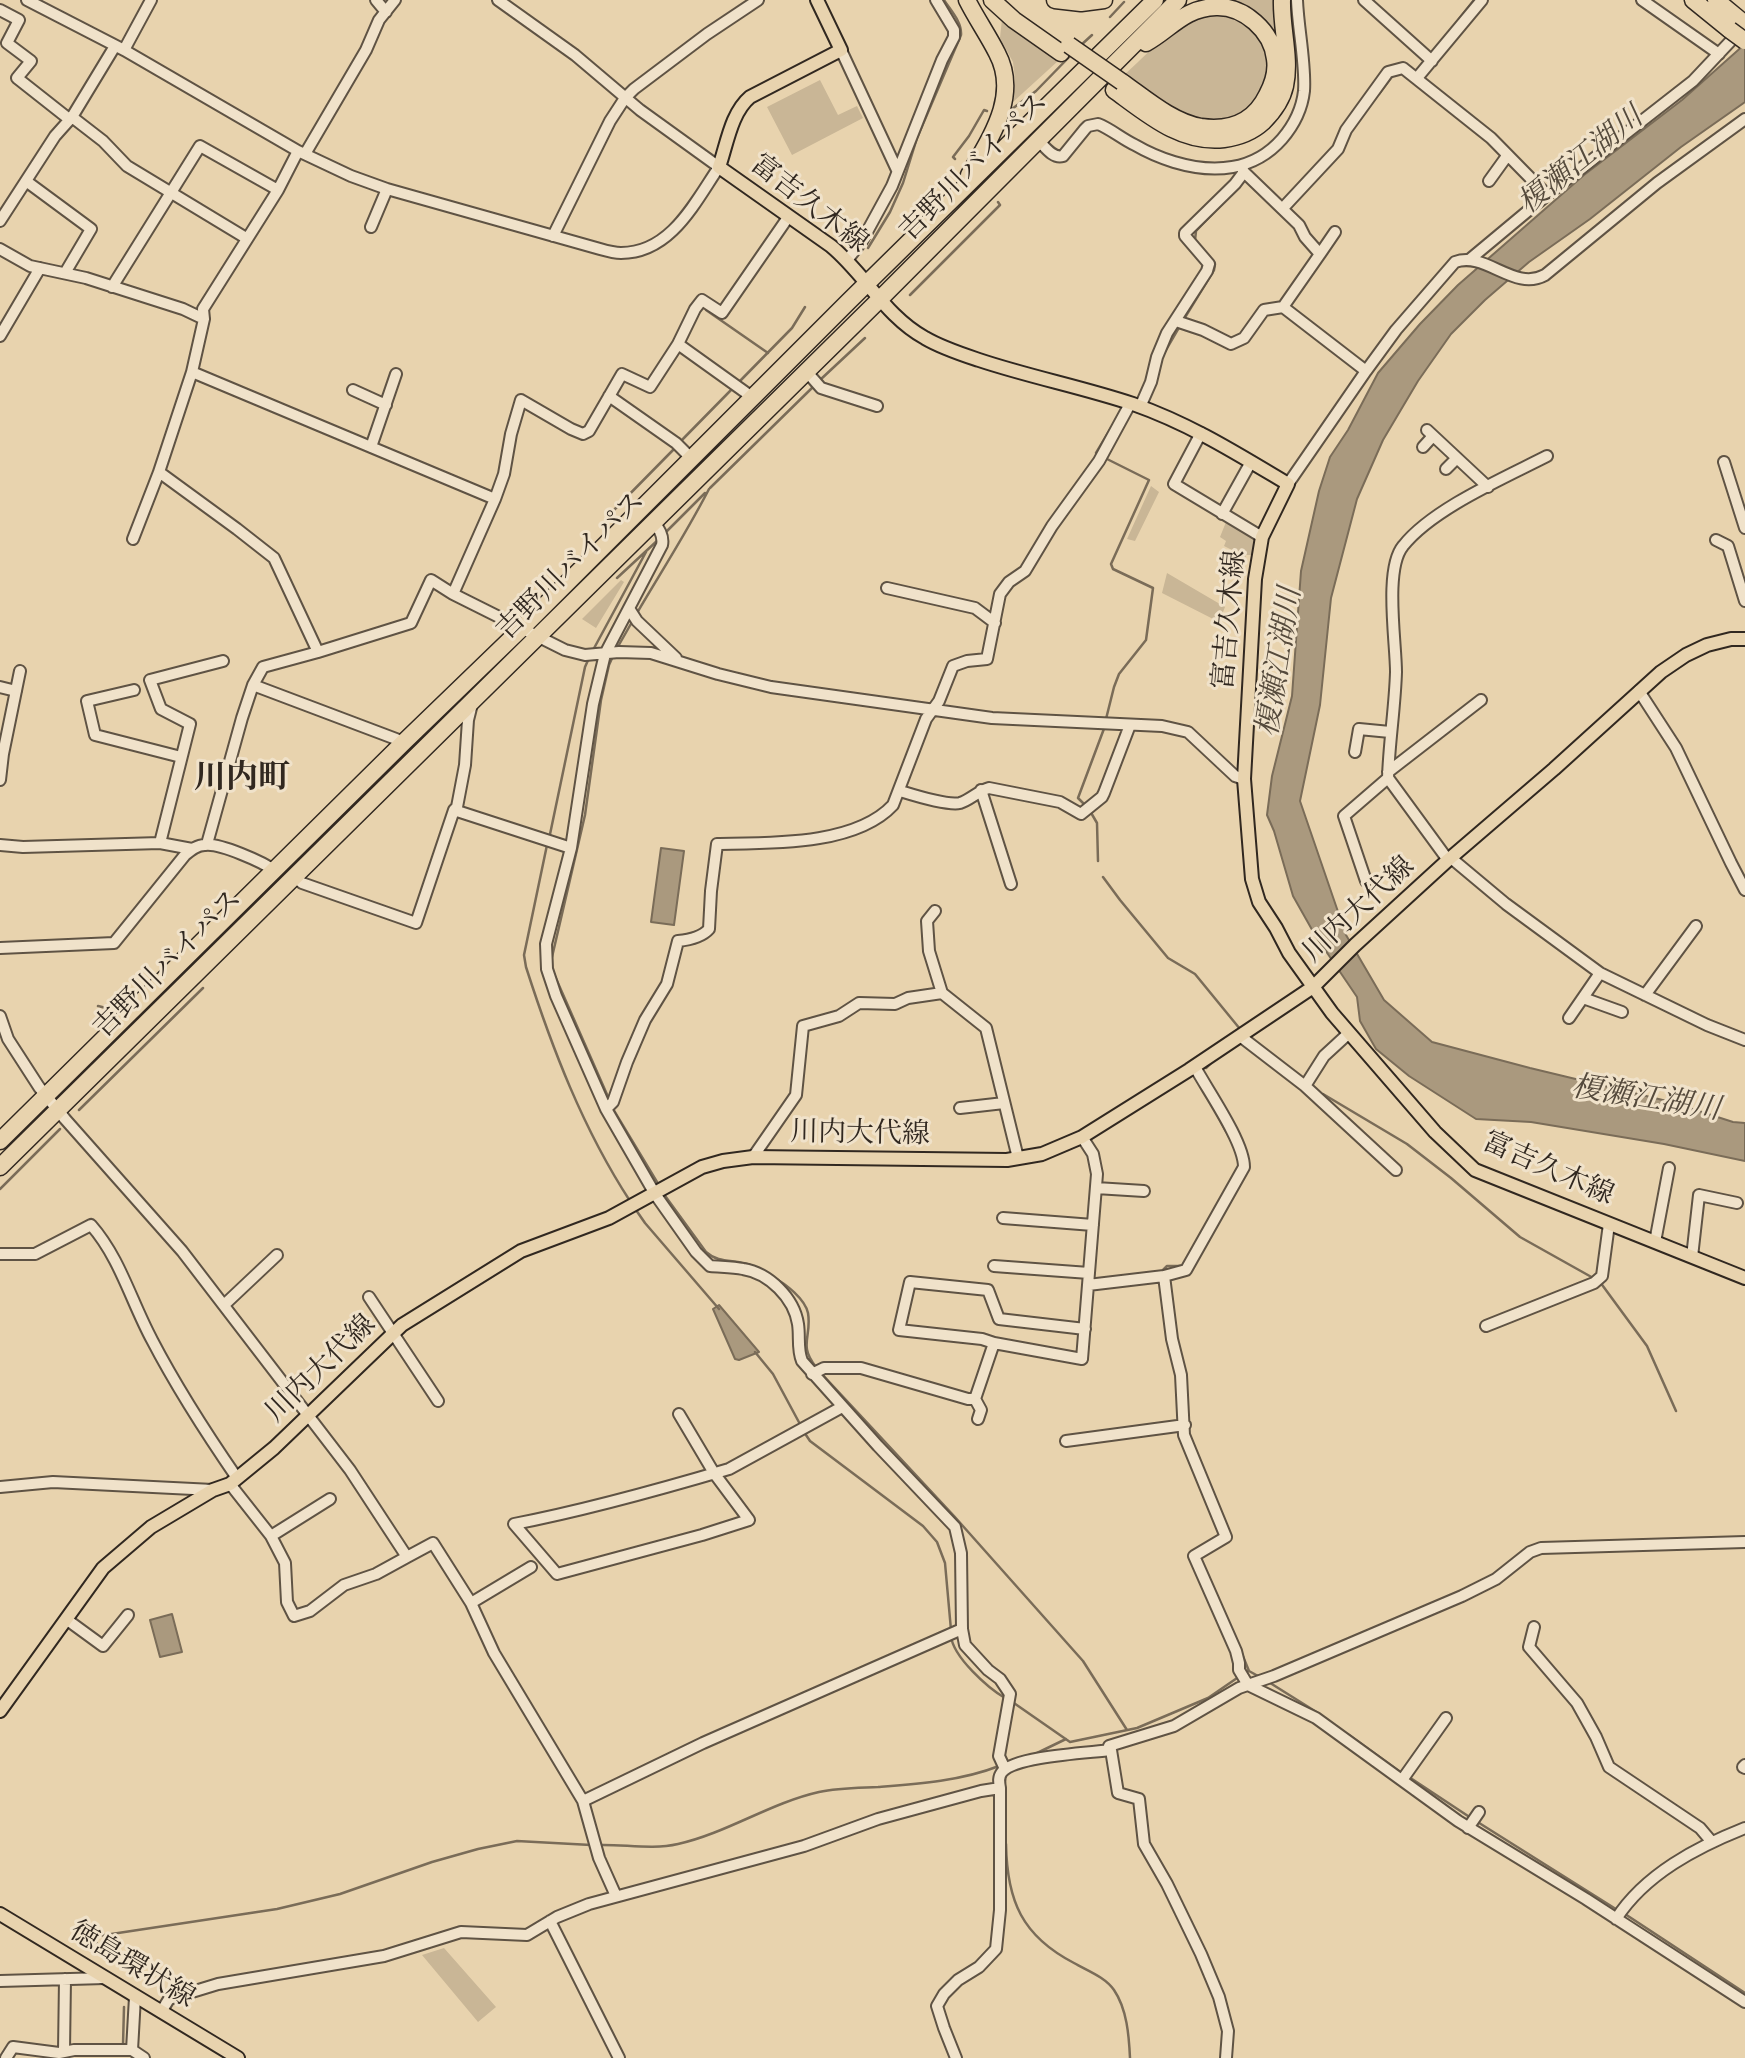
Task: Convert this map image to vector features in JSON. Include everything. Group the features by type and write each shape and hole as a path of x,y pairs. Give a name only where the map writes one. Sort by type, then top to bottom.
{"highway":[{"path":"959,193 993,132 1006,96 1005,76 999,55 967,0"},
{"path":"992,0 1014,19 1065,49 1118,86 1178,119 1199,127 1227,127 1242,123 1254,115 1272,85 1275,57 1272,46 1255,22 1243,13 1216,7 1181,17 1155,38 1119,59"},
{"path":"1007,0 1065,49"},
{"path":"1055,0 1081,3 1104,0"},
{"name":"吉野川バイパス","path":"0,1167 473,702 682,449 752,397 1154,0"},
{"name":"吉野川バイパス","path":"0,1141 404,742 529,633 659,532 813,379 879,300 1178,0"},
{"path":"1118,86 1156,120 1194,138 1213,140 1234,138 1248,133 1272,114 1284,89 1287,73 1282,0"},
{"path":"1693,0 1740,24"},
{"path":"1716,0 1740,24 1745,41"}],"main road":[{"path":"817,0 841,50"},
{"name":"富吉久木線","path":"841,50 743,103 737,113 719,167 848,259 879,300 918,334 955,352 1135,405 1201,433 1288,484 1262,537 1255,579 1244,779 1252,879 1259,902 1312,987 1435,1132 1475,1170 1745,1278"},
{"name":"川内大代線","path":"0,1711 103,1569 151,1527 234,1480 274,1448 402,1325 521,1251 609,1218 702,1167 723,1161 753,1157 1007,1160 1042,1154 1082,1137 1195,1067 1312,987 1450,859 1661,672 1707,645 1731,639 1745,639"},
{"name":"徳島環状線","path":"0,1913 238,2058"}],"street":[{"path":"0,5 3,0"},
{"path":"27,0 120,48 301,153 387,190 621,253 654,245 669,235 719,167 625,98 575,55 498,0"},
{"path":"0,221 55,136 152,0"},
{"path":"376,0 386,12"},
{"path":"133,539 159,472 192,372 204,319 203,309 366,50 379,20 395,0"},
{"path":"553,236 610,121 625,98 707,34 758,0"},
{"path":"848,259 856,250 892,186 954,37 954,30 936,0"},
{"path":"609,1106 645,1020 667,984 678,941 688,940 709,929 717,844 800,841 858,828 882,815 893,805 900,791 926,719 939,701 953,666 987,659 1000,594 1009,582 1025,571 1052,526 1151,382 1167,333 1179,322 1207,271 1209,264 1185,233 1235,184 1243,169 1276,145 1298,116 1305,83 1297,0"},
{"path":"1364,0 1432,61"},
{"path":"1417,78 1482,0"},
{"path":"1642,0 1720,54"},
{"path":"0,10 19,20 8,43 31,61 17,78 103,141 127,166 246,238"},
{"path":"1473,261 1547,195 1693,81 1720,54 1740,24"},
{"path":"841,50 897,170"},
{"path":"1283,208 1338,149 1346,130 1388,72 1403,68 1491,138 1547,195"},
{"path":"1288,484 1396,330 1450,267 1462,260 1473,261 1519,278 1535,280 1545,275 1657,183 1745,119"},
{"path":"1038,140 1055,157 1059,157 1067,152 1088,126 1098,124 1136,146 1175,162 1200,168 1243,169 1299,225 1305,237 1321,254"},
{"path":"112,287 200,146 278,190"},
{"path":"1489,181 1507,156"},
{"path":"26,181 91,229 65,273"},
{"path":"371,227 387,190"},
{"path":"453,594 505,474 511,435 521,400 571,429 583,434 589,431 622,374 650,387 702,300 722,313 789,216"},
{"path":"1179,322 1231,344 1244,338 1264,310 1283,307 1335,232"},
{"path":"0,249 21,263 112,287 183,309 204,319"},
{"path":"0,335 40,268"},
{"path":"1283,307 1366,371"},
{"path":"678,344 752,397"},
{"path":"192,372 495,499"},
{"path":"372,447 396,374"},
{"path":"813,379 877,406"},
{"path":"353,390 386,405"},
{"path":"609,396 682,449"},
{"path":"1201,433 1174,484 1262,537"},
{"path":"1423,447 1430,433 1488,487"},
{"path":"1547,456 1430,520 1401,548 1394,573 1392,603 1396,672 1388,775 1450,859 1506,904 1600,973 1745,1041"},
{"path":"1446,469 1457,458"},
{"path":"1222,514 1251,462"},
{"path":"1724,462 1745,528"},
{"path":"159,472 274,558 318,652"},
{"path":"659,532 633,615 604,654 593,704 571,848 546,944 547,969 556,996 609,1106 696,1252 710,1266 755,1272 782,1292 796,1312 799,1326 798,1353 802,1361 818,1372 842,1407 955,1527 961,1553 955,1632 988,1670 1000,1679 1010,1694 999,1756 1003,1765 999,1780 1000,1910 996,1949 979,1967 958,1980 937,2006 956,2058"},
{"path":"1716,540 1728,546 1745,601"},
{"path":"207,844 242,718 253,685 263,667 411,623 431,580 453,594 565,650 604,654 652,653 771,687 992,718 1162,726 1188,732 1235,776 1244,779"},
{"path":"887,588 975,608 995,623"},
{"path":"633,615 678,660"},
{"path":"160,843 190,724 161,709 150,680 223,661"},
{"path":"0,780 5,717 16,691 20,671"},
{"path":"253,685 404,742"},
{"path":"0,687 16,691"},
{"path":"134,690 87,701 95,735 181,757"},
{"path":"1639,691 1676,748 1745,890"},
{"path":"1366,881 1344,816 1388,775 1481,700"},
{"path":"294,876 302,883 416,923 457,807 465,765 468,720 473,702"},
{"path":"900,791 957,803 989,788 1060,802 1081,814 1104,793 1130,725"},
{"path":"1354,752 1359,729 1390,732"},
{"path":"981,790 1012,884"},
{"path":"454,810 571,848"},
{"path":"0,845 23,847 160,843 192,849"},
{"path":"0,948 114,943 185,855 192,849 207,844 265,864 275,871"},
{"path":"935,911 927,921 929,951 942,993 986,1028 1018,1158"},
{"path":"1645,995 1696,926"},
{"path":"1569,1018 1600,973"},
{"path":"753,1157 796,1094 803,1026 839,1016 859,1003 895,1004 908,998 942,993"},
{"path":"1583,998 1622,1012"},
{"path":"0,1016 8,1040 57,1110 182,1251 350,1470 407,1557"},
{"path":"1305,1086 1324,1056 1349,1032"},
{"path":"1240,1036 1305,1086 1396,1170"},
{"path":"994,1266 1088,1279 1164,1276 1185,1270 1244,1167 1244,1159 1237,1142 1195,1067"},
{"path":"960,1108 1004,1103"},
{"path":"978,1419 981,1410 975,1399 996,1343 999,1319 988,1290 909,1282 899,1330 982,1339 996,1343 1082,1359 1097,1174 1094,1154 1082,1137"},
{"path":"1655,1242 1669,1168"},
{"path":"1096,1188 1144,1191"},
{"path":"1692,1257 1699,1195 1738,1203"},
{"path":"1003,1218 1093,1225"},
{"path":"1486,1326 1602,1276 1609,1224"},
{"path":"0,1254 35,1254 92,1225 102,1237 126,1282 150,1337 193,1414 271,1536 285,1563 287,1602 294,1616 310,1611 344,1585 376,1574 433,1543 471,1603 494,1653 583,1801 599,1858 616,1896"},
{"path":"224,1305 277,1255"},
{"path":"1164,1276 1172,1339 1181,1375 1186,1442 1226,1537 1195,1556 1236,1651 1239,1670 1316,1718 1468,1828 1617,1918 1745,2002"},
{"path":"369,1297 438,1402"},
{"path":"999,1319 1085,1329"},
{"path":"818,1372 862,1368 975,1399"},
{"path":"679,1414 714,1473 749,1520 557,1574 514,1524 580,1511 714,1473 729,1469 842,1407"},
{"path":"1066,1441 1185,1425"},
{"path":"0,1487 53,1482 213,1490"},
{"path":"271,1536 330,1499"},
{"path":"1226,2058 1228,2031 1219,1997 1167,1884 1144,1844 1139,1798 1118,1793 1110,1746 1174,1726 1239,1688 1462,1596 1496,1579 1530,1552 1541,1548 1745,1542"},
{"path":"471,1603 531,1567"},
{"path":"66,1619 103,1646 128,1615"},
{"path":"1534,1627 1529,1647 1577,1703 1609,1767 1700,1828 1711,1841"},
{"path":"583,1801 703,1743 955,1632"},
{"path":"1402,1780 1446,1718"},
{"path":"1003,1765 1055,1755 1111,1750"},
{"path":"161,2012 169,1999 219,1984 384,1956 461,1932 527,1935 550,1921 589,1904 804,1846 878,1819 1000,1788"},
{"path":"1468,1828 1479,1812"},
{"path":"1617,1918 1633,1896 1669,1867 1711,1841 1745,1828"},
{"path":"550,1921 619,2058"},
{"path":"0,1981 105,1978"},
{"path":"65,1979 70,2053"},
{"path":"132,2050 135,1997"},
{"path":"6,2058 13,2047 59,2053 132,2050 144,2058"}],"shaded area":[{"path":"1232,0 1275,0 1277,29 1273,31 1255,12"},
{"path":"1226,16 1247,26 1261,41 1267,61 1265,81 1257,99 1241,113 1220,120 1182,114 1123,76 1174,31 1197,19"},
{"path":"1002,19 1058,61 1013,102 1013,62 1000,38"},
{"path":"820,80 838,115 857,106 863,118 792,155 767,107"},
{"path":"1151,486 1159,492 1135,541 1127,539"},
{"path":"1226,522 1248,534 1256,542 1254,555 1246,555 1243,566 1236,562 1238,553 1224,546 1226,541 1220,537"},
{"path":"1167,573 1225,607 1219,622 1162,593"},
{"path":"621,580 624,582 596,628 582,619"},
{"path":"444,1948 496,2007 478,2022 422,1955"}],"water":[{"name":"榎瀬江湖川","path":"1745,44 1745,102 1529,262 1485,300 1451,334 1418,381 1383,440 1357,499 1331,598 1320,705 1300,801 1346,935 1384,1000 1432,1042 1745,1123 1745,1161 1664,1144 1531,1122 1476,1119 1409,1076 1376,1049 1360,1021 1357,997 1315,935 1293,896 1267,815 1272,776 1292,696 1301,571 1319,491 1330,457 1348,430 1378,373 1458,285 1584,175 1682,100"},
{"path":"661,848 684,851 674,925 651,922"},
{"path":"719,1305 759,1352 735,1359 713,1309"},
{"path":"172,1614 182,1652 160,1657 150,1620"}],"waterway":[{"path":"868,248 890,212 903,183 917,138 961,35 958,21 944,0"},
{"path":"1459,19 1474,0"},
{"path":"1110,17 1124,2"},
{"path":"1080,46 1092,35"},
{"path":"1008,112 1036,91 1073,53"},
{"path":"1379,94 1394,74"},
{"path":"955,159 953,157 984,110 987,111"},
{"path":"910,295 1000,205 998,202"},
{"path":"1197,242 1196,231 1222,204"},
{"path":"1184,319 1214,270 1215,264 1212,261"},
{"path":"738,383 792,328 805,307"},
{"path":"706,310 768,353"},
{"path":"1163,355 1181,324"},
{"path":"820,380 865,338"},
{"path":"710,488 815,385"},
{"path":"679,443 733,388"},
{"path":"1098,454 1096,453 1111,428"},
{"path":"611,513 675,448"},
{"path":"1105,458 1149,480 1111,564 1113,569 1153,588 1146,640 1119,674 1106,719"},
{"path":"637,613 709,489"},
{"path":"665,533 705,493"},
{"path":"617,578 658,540"},
{"path":"592,652 646,552"},
{"path":"616,650 632,622"},
{"path":"552,957 585,815 601,700 613,656"},
{"path":"549,839 589,658"},
{"path":"1086,806 1078,798 1105,726"},
{"path":"1090,811 1097,823 1098,861"},
{"path":"547,845 524,955 526,967 583,1117 630,1201"},
{"path":"1103,877 1168,958 1195,974 1240,1029"},
{"path":"554,974 609,1099"},
{"path":"79,1110 203,988"},
{"path":"98,1006 114,1010"},
{"path":"1206,1068 1210,1064"},
{"path":"1323,1094 1407,1144 1520,1237 1595,1279"},
{"path":"1211,1103 1229,1137"},
{"path":"613,1109 660,1187"},
{"path":"0,1189 60,1129"},
{"path":"663,1193 706,1252 717,1259 755,1267"},
{"path":"636,1210 719,1309"},
{"path":"1163,1270 1167,1266 1183,1266"},
{"path":"773,1277 794,1292 806,1308 809,1321 808,1353 816,1367"},
{"path":"1600,1282 1647,1346 1676,1411"},
{"path":"755,1352 773,1374 801,1426"},
{"path":"820,1372 954,1516 1083,1661 1127,1730"},
{"path":"804,1432 810,1441 923,1526 937,1542 945,1563 951,1630"},
{"path":"951,1636 964,1662 981,1680 1005,1698"},
{"path":"1242,1654 1249,1671"},
{"path":"1246,1672 1258,1676"},
{"path":"1011,1701 1070,1742 1137,1728 1208,1698 1240,1676"},
{"path":"1267,1681 1318,1713"},
{"path":"1349,1735 1403,1774"},
{"path":"1035,1754 1066,1739"},
{"path":"598,1845 668,1846 714,1833 783,1803 819,1792 939,1781 999,1766"},
{"path":"1409,1777 1471,1818"},
{"path":"1476,1821 1619,1911"},
{"path":"85,1938 277,1909 340,1894 432,1862 517,1841 591,1845"},
{"path":"1006,1844 1010,1883 1021,1915 1042,1941 1101,1978 1114,1990 1125,2014 1130,2058"},
{"path":"1625,1914 1745,1993"},
{"path":"94,1938 101,1952 120,1964"},
{"path":"123,2045 124,2007"}],"district":[{"name":"川内町","path":"242,779"}]}
